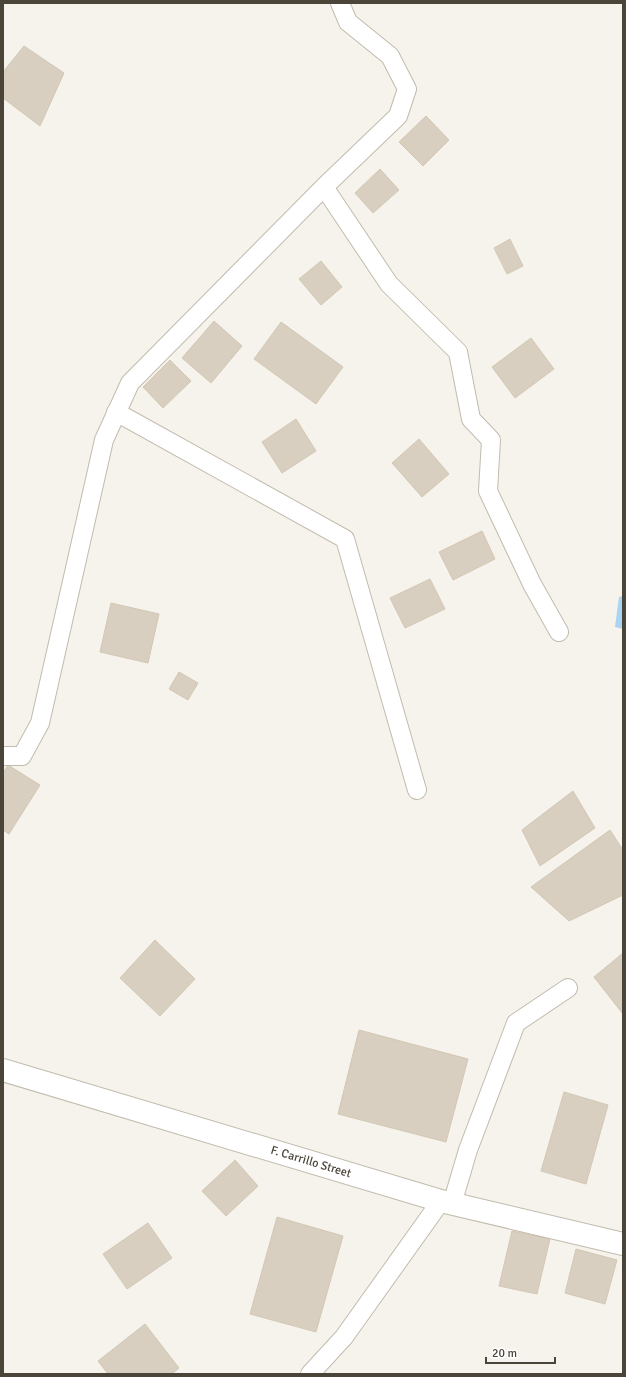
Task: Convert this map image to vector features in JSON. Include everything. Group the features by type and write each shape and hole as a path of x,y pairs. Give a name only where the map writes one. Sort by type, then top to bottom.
{"street":[{"path":"3,756 22,756 40,723 104,440 130,383 324,187 398,116 407,89 390,56 348,22 340,3"},
{"path":"324,187 389,284 458,352 471,419 491,440 488,491 532,584 559,632"},
{"path":"116,412 345,539 417,790"},
{"path":"310,1374 344,1336 447,1203 516,1023 568,988"},
{"name":"F. Carrillo Street","path":"3,1070 447,1203 623,1244"}],"water":[{"path":"623,596 623,629 615,627 619,597"}],"building":[{"path":"24,46 64,73 40,126 3,98 3,72"},
{"path":"426,116 449,140 423,166 399,142"},
{"path":"380,169 399,190 373,213 355,193"},
{"path":"510,239 523,266 507,274 494,248"},
{"path":"321,261 342,287 321,305 299,279"},
{"path":"214,321 242,346 211,383 182,358"},
{"path":"281,322 343,367 316,404 254,359"},
{"path":"531,338 554,369 515,398 492,367"},
{"path":"170,360 191,381 163,408 143,387"},
{"path":"296,419 316,451 282,473 262,442"},
{"path":"419,439 449,474 422,497 392,463"},
{"path":"482,531 495,559 453,580 439,552"},
{"path":"430,579 445,609 405,628 390,598"},
{"path":"111,603 159,614 148,663 100,652"},
{"path":"179,672 198,683 188,700 169,689"},
{"path":"8,765 40,785 9,834 3,830 3,773"},
{"path":"573,791 595,828 540,866 522,830"},
{"path":"610,830 623,850 623,895 569,921 531,887"},
{"path":"155,940 195,979 160,1016 120,978"},
{"path":"623,953 623,1014 594,977"},
{"path":"359,1030 468,1059 446,1142 338,1114"},
{"path":"564,1092 608,1105 586,1184 541,1171"},
{"path":"235,1160 258,1186 226,1216 202,1191"},
{"path":"277,1217 343,1236 316,1332 250,1314"},
{"path":"148,1223 172,1258 127,1289 103,1254"},
{"path":"512,1231 550,1239 537,1294 499,1286"},
{"path":"576,1249 617,1260 605,1304 565,1293"},
{"path":"145,1324 179,1368 172,1374 108,1374 98,1361"}]}
